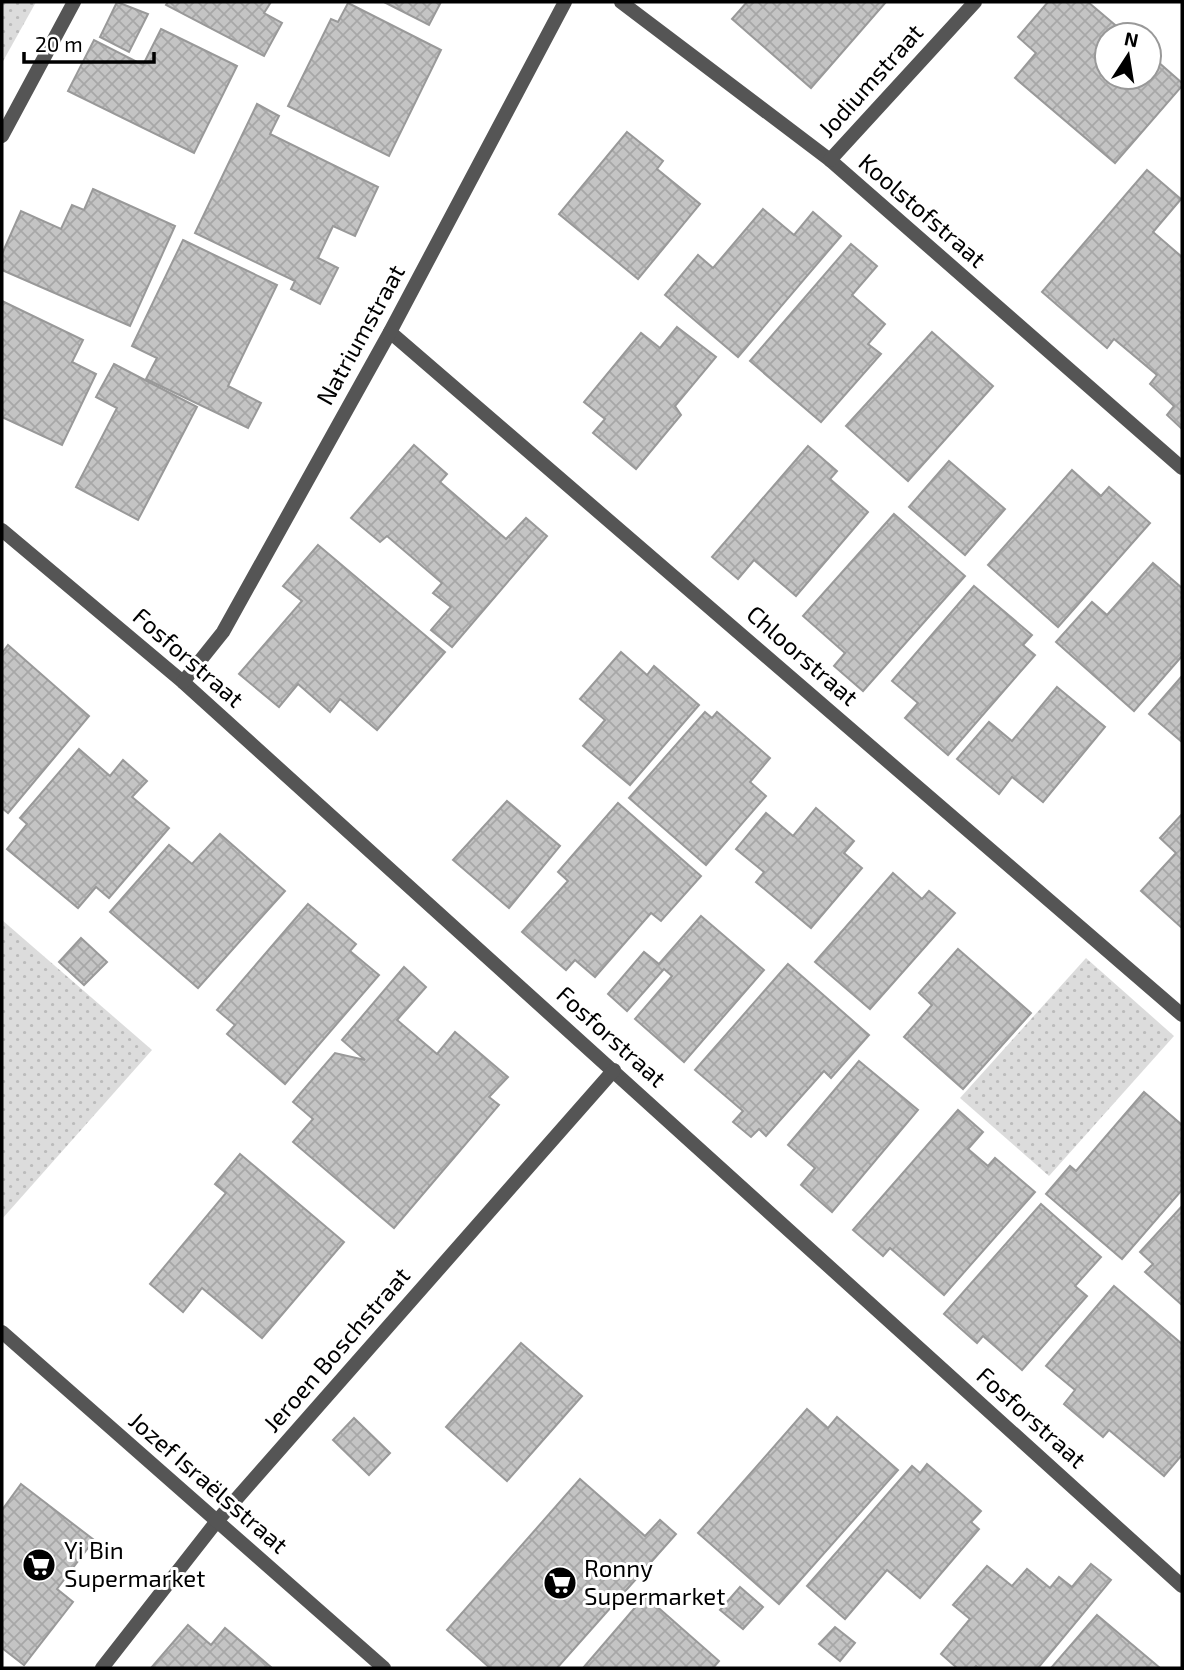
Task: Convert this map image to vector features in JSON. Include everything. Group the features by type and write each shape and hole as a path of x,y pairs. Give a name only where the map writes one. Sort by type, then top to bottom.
{"street":[{"path":"2,135 74,2"},
{"name":"Natriumstraat","path":"183,682 223,632 390,332 565,2"},
{"name":"Koolstofstraat","path":"621,2 830,160 1182,468"},
{"name":"Jodiumstraat","path":"830,160 975,2"},
{"name":"Chloorstraat","path":"390,332 1182,1016"},
{"name":"Fosforstraat","path":"2,530 183,682 1182,1586"},
{"name":"Jeroen Boschstraat","path":"102,1668 217,1521 614,1070"},
{"name":"Jozef Israëlsstraat","path":"2,1332 384,1668"}],"shaded area":[{"path":"2,2 36,2 2,63"},
{"path":"2,920 152,1050 2,1219"},
{"path":"1086,958 1174,1036 1049,1176 960,1098"}],"building":[{"path":"117,2 148,14 129,52 100,37"},
{"path":"168,2 271,2 264,13 282,23 264,56 166,5"},
{"path":"384,2 441,2 429,25"},
{"path":"747,2 886,2 811,88 732,19"},
{"path":"1048,2 1088,2 1110,21 1093,21 1093,91 1163,91 1163,66 1182,86 1115,163 1015,78 1036,53 1018,37"},
{"path":"348,3 441,50 389,156 288,106 331,19 338,22"},
{"path":"161,29 237,66 194,153 68,91 94,40 143,65"},
{"path":"257,104 279,116 270,134 378,187 355,236 333,226 318,258 338,268 320,304 291,289 295,281 195,233"},
{"path":"627,132 663,161 657,169 700,204 638,279 559,214"},
{"path":"1147,170 1181,199 1153,232 1182,257 1182,429 1167,415 1174,406 1150,384 1157,375 1114,339 1107,348 1042,292"},
{"path":"93,189 175,226 130,326 2,270 2,254 21,211 61,229 72,205 84,210"},
{"path":"763,209 794,235 813,212 841,236 738,357 665,295 698,255 713,268"},
{"path":"183,240 277,285 228,386 261,403 248,428 146,379 157,358 132,346"},
{"path":"851,244 877,266 852,295 885,324 868,344 881,354 821,422 750,361"},
{"path":"2,301 83,340 72,362 96,374 62,445 2,417"},
{"path":"677,327 716,357 675,406 681,415 636,469 593,433 605,419 584,402 641,333 660,348"},
{"path":"932,332 993,386 908,481 846,426"},
{"path":"114,364 197,407 138,520 76,487 117,408 96,397"},
{"path":"414,445 447,474 440,482 506,539 526,518 547,536 452,647 431,630 451,607 433,593 442,583 387,536 380,542 351,518"},
{"path":"808,446 837,471 830,479 868,512 796,596 754,560 738,579 712,557"},
{"path":"949,461 1005,509 965,555 909,507"},
{"path":"1072,470 1101,496 1109,487 1150,523 1058,627 988,565"},
{"path":"894,514 965,576 863,691 834,666 845,653 803,616"},
{"path":"318,545 445,652 377,730 340,699 330,712 298,684 279,707 239,674 302,601 283,586"},
{"path":"1153,563 1182,588 1182,656 1134,711 1056,642 1092,602 1107,615"},
{"path":"974,586 1032,635 1023,645 1035,655 948,755 905,718 918,703 892,681"},
{"path":"8,645 89,716 8,813 2,808 2,653"},
{"path":"621,652 647,675 654,666 699,705 630,785 583,746 605,720 580,699"},
{"path":"1182,676 1182,742 1149,714"},
{"path":"1057,687 1105,727 1043,802 1012,777 999,794 957,759 989,722 1012,741"},
{"path":"705,712 712,718 717,712 770,758 750,782 766,796 706,865 629,798"},
{"path":"79,749 110,776 123,760 147,781 132,797 169,828 109,898 96,887 78,908 7,849 27,824 20,818"},
{"path":"507,801 560,846 509,908 453,860"},
{"path":"618,803 701,876 661,921 651,913 595,977 575,960 566,970 522,932 568,881 558,872"},
{"path":"816,808 854,841 844,853 862,868 811,928 756,882 764,872 736,849 766,813 793,836"},
{"path":"1182,814 1182,928 1141,891 1176,853 1160,838"},
{"path":"220,834 285,891 198,988 110,912 169,845 192,864"},
{"path":"893,873 922,899 929,891 955,913 870,1009 815,962"},
{"path":"308,904 356,944 350,951 379,975 285,1084 227,1034 235,1025 217,1010"},
{"path":"701,916 764,970 684,1062 635,1019 672,976 664,969 627,1011 608,994 644,952 659,964"},
{"path":"81,938 107,962 84,985 59,962"},
{"path":"958,949 1031,1013 963,1089 904,1037 932,1005 919,993"},
{"path":"788,964 869,1035 831,1078 824,1071 766,1136 759,1129 751,1137 733,1122 743,1111 695,1070"},
{"path":"404,967 426,987 397,1020 437,1054 455,1032 508,1077 489,1097 499,1105 394,1228 293,1142 313,1119 293,1102 335,1053 365,1060 342,1040"},
{"path":"859,1061 918,1110 832,1212 801,1185 815,1168 788,1145"},
{"path":"1144,1092 1182,1125 1182,1190 1122,1259 1046,1194 1070,1166 1076,1171"},
{"path":"958,1110 983,1132 968,1149 988,1166 995,1158 1035,1192 944,1295 890,1248 883,1256 853,1230"},
{"path":"240,1154 344,1242 262,1338 202,1288 183,1312 150,1284 226,1193 215,1184"},
{"path":"1041,1204 1101,1257 1075,1286 1087,1296 1022,1370 983,1336 977,1343 944,1314"},
{"path":"1182,1206 1182,1305 1145,1272 1153,1264 1140,1252"},
{"path":"1114,1286 1182,1344 1182,1455 1164,1476 1109,1430 1103,1437 1064,1404 1075,1390 1046,1366"},
{"path":"521,1343 582,1396 507,1481 446,1427"},
{"path":"807,1409 828,1428 837,1417 898,1470 779,1604 698,1533"},
{"path":"354,1418 390,1453 369,1475 333,1440"},
{"path":"927,1464 981,1511 971,1522 979,1529 920,1598 887,1570 845,1619 807,1586 912,1466 920,1473"},
{"name":"Ronny Supermarket","path":"580,1479 645,1536 660,1520 676,1534 557,1668 490,1668 447,1630"},
{"name":"Yi Bin Supermarket","path":"21,1484 94,1540 57,1589 73,1602 24,1665 2,1648 2,1510"},
{"path":"1091,1564 1111,1580 1038,1668 957,1668 941,1654 970,1619 953,1605 987,1566 1012,1586 1027,1569 1050,1588 1059,1577 1072,1587"},
{"path":"740,1587 763,1607 743,1629 720,1610"},
{"path":"645,1596 719,1661 713,1668 583,1668"},
{"path":"1097,1615 1160,1668 1051,1668"},
{"path":"188,1625 211,1645 225,1628 272,1668 151,1668"},
{"path":"835,1627 855,1643 840,1661 819,1644"}],"place":[{"name":"Yi Bin Supermarket","path":"39,1565"},
{"name":"Ronny Supermarket","path":"560,1583"}]}
